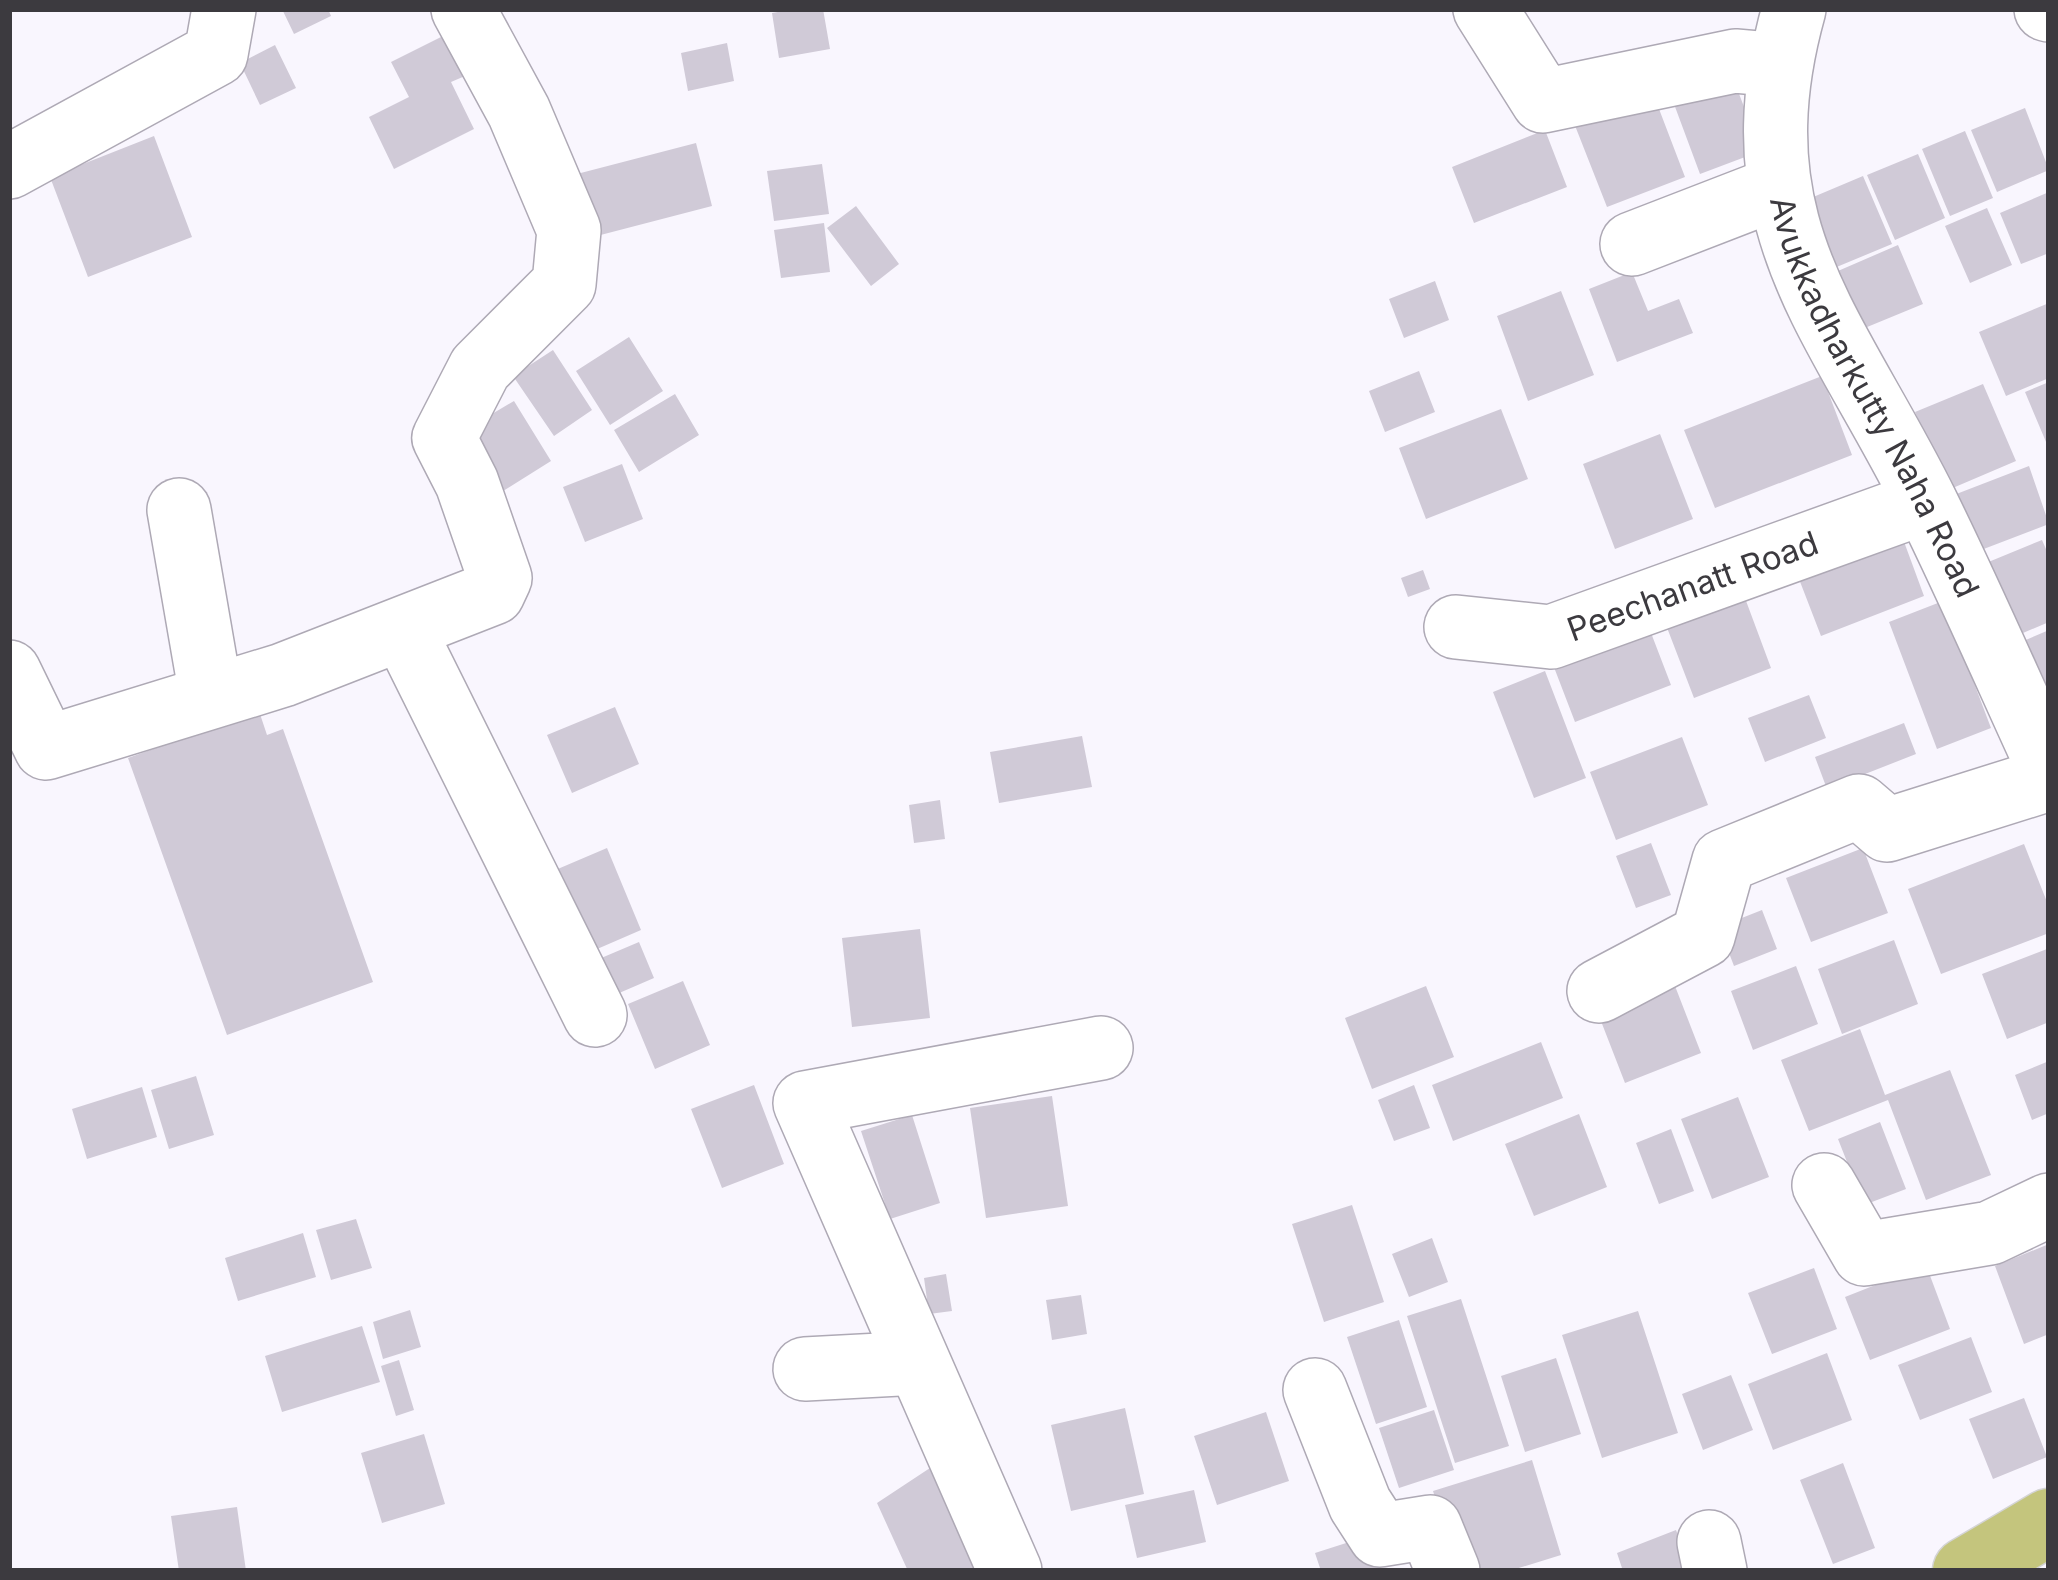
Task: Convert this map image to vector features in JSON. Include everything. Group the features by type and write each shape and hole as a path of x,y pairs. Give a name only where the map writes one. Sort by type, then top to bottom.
{"main road":[{"path":"1966,1571 2049,1522"}],"street":[{"path":"9,167 216,54 224,9"},
{"path":"9,672 46,748 404,632 493,593 500,578 467,483 444,438 480,368 565,284 569,230 519,112 463,9"},
{"path":"1485,9 1543,101 1736,62 1788,37"},
{"name":"Avukkadharkutty Naha Road","path":"1788,37 1772,143 1793,256 1925,502 2049,769"},
{"path":"1632,244 1777,188"},
{"name":"Peechanatt Road","path":"1456,627 1551,637 1925,502"},
{"path":"179,511 211,695"},
{"path":"404,632 595,1016"},
{"path":"1599,991 1703,936 1724,861 1859,806 1887,830 2049,779"},
{"path":"1010,1571 805,1103 1102,1048"},
{"path":"1824,1185 1864,1253 1990,1233 2049,1205"},
{"path":"805,1369 918,1363"},
{"path":"1316,1390 1360,1504 1380,1535 1430,1527 1448,1571"}],"building":[{"path":"282,9 328,9 331,16 294,34"},
{"path":"823,9 830,49 779,58 772,13"},
{"path":"445,35 465,76 451,82 474,129 394,169 369,117 409,97 391,62"},
{"path":"727,43 734,81 688,91 681,53"},
{"path":"275,45 296,88 260,105 240,63"},
{"path":"1731,73 1761,151 1700,174 1671,96"},
{"path":"1651,88 1685,177 1607,207 1572,118"},
{"path":"2025,108 2049,170 1997,192 1971,130"},
{"path":"1545,130 1567,187 1474,223 1452,167"},
{"path":"1965,131 1993,198 1950,216 1922,149"},
{"path":"154,136 192,237 88,277 50,177"},
{"path":"696,143 712,206 589,238 573,175"},
{"path":"1918,154 1945,218 1895,240 1867,175"},
{"path":"822,164 829,214 774,221 767,171"},
{"path":"1863,176 1892,244 1827,271 1799,203"},
{"path":"2049,192 2049,253 2021,264 2000,213"},
{"path":"856,206 899,264 871,286 827,228"},
{"path":"1987,208 2012,265 1970,283 1945,226"},
{"path":"824,223 830,272 781,278 774,230"},
{"path":"1898,245 1923,304 1855,332 1831,274"},
{"path":"1632,272 1648,311 1679,299 1693,333 1617,362 1589,289"},
{"path":"1435,281 1449,320 1404,338 1389,299"},
{"path":"1561,291 1594,375 1528,401 1497,316"},
{"path":"2049,303 2049,378 2006,396 1979,332"},
{"path":"629,337 663,391 610,425 576,371"},
{"path":"553,350 592,410 554,436 513,376"},
{"path":"1419,371 1435,412 1385,432 1369,391"},
{"path":"1822,376 1852,455 1715,508 1684,430"},
{"path":"2049,382 2049,449 2025,392"},
{"path":"1983,384 2016,461 1948,490 1915,412"},
{"path":"675,394 699,435 639,472 614,430"},
{"path":"514,401 551,461 503,491 465,430"},
{"path":"1501,409 1528,479 1426,519 1399,448"},
{"path":"1660,434 1693,519 1615,549 1583,464"},
{"path":"622,464 643,519 585,542 563,487"},
{"path":"2029,466 2049,524 1968,555 1946,498"},
{"path":"1903,539 1924,596 1821,636 1799,579"},
{"path":"2042,540 2049,556 2049,622 2016,636 1986,563"},
{"path":"1423,570 1430,589 1408,597 1401,578"},
{"path":"1739,582 1771,668 1694,698 1661,612"},
{"path":"1943,601 1991,728 1937,749 1889,622"},
{"path":"1643,612 1671,685 1575,722 1547,649"},
{"path":"2049,630 2049,697 2021,642"},
{"path":"1545,671 1586,778 1534,798 1493,692"},
{"path":"1809,695 1826,738 1765,762 1748,718"},
{"path":"615,707 639,764 572,793 547,735"},
{"path":"259,711 267,735 283,729 373,982 227,1035 128,758"},
{"path":"1904,723 1916,754 1827,789 1815,757"},
{"path":"1082,736 1092,787 999,803 990,752"},
{"path":"1682,737 1708,805 1616,840 1590,772"},
{"path":"940,800 945,839 914,843 909,805"},
{"path":"1651,843 1671,895 1636,908 1616,856"},
{"path":"2024,844 2049,907 2049,933 1941,974 1908,889"},
{"path":"607,848 641,930 581,956 546,874"},
{"path":"1863,848 1888,913 1811,942 1786,878"},
{"path":"1762,910 1777,949 1734,966 1719,927"},
{"path":"920,929 930,1018 852,1027 842,938"},
{"path":"1894,940 1918,1004 1842,1034 1818,969"},
{"path":"639,942 654,978 596,1003 580,967"},
{"path":"2047,949 2049,1022 2007,1039 1982,974"},
{"path":"1796,966 1818,1024 1753,1050 1731,991"},
{"path":"683,981 710,1045 655,1069 628,1004"},
{"path":"1426,986 1454,1057 1372,1089 1345,1018"},
{"path":"1675,986 1701,1053 1625,1083 1599,1016"},
{"path":"1860,1029 1885,1095 1950,1070 1991,1175 1926,1200 1888,1100 1809,1131 1781,1060"},
{"path":"1541,1042 1563,1098 1453,1141 1432,1085"},
{"path":"2049,1061 2049,1113 2032,1120 2015,1075"},
{"path":"196,1076 214,1135 169,1149 151,1090"},
{"path":"754,1085 784,1164 722,1188 691,1109"},
{"path":"1414,1085 1430,1128 1394,1141 1378,1100"},
{"path":"142,1087 157,1137 87,1159 72,1109"},
{"path":"1052,1096 1068,1206 986,1218 970,1108"},
{"path":"1738,1097 1769,1177 1712,1199 1681,1119"},
{"path":"1579,1114 1607,1187 1534,1216 1505,1144"},
{"path":"912,1115 940,1203 890,1219 861,1131"},
{"path":"1880,1122 1906,1189 1864,1205 1838,1139"},
{"path":"1671,1129 1694,1191 1659,1204 1636,1143"},
{"path":"1352,1205 1384,1302 1324,1322 1292,1224"},
{"path":"356,1219 372,1268 331,1280 316,1230"},
{"path":"303,1233 316,1277 238,1301 225,1258"},
{"path":"1432,1238 1448,1282 1409,1297 1392,1254"},
{"path":"2049,1244 2049,1334 2024,1344 1995,1266"},
{"path":"1926,1265 1950,1329 1870,1360 1845,1297"},
{"path":"1814,1268 1837,1329 1772,1354 1748,1293"},
{"path":"946,1274 952,1311 929,1314 924,1278"},
{"path":"1081,1295 1087,1334 1052,1340 1046,1300"},
{"path":"1461,1299 1509,1446 1455,1463 1407,1316"},
{"path":"410,1310 421,1347 383,1359 373,1322"},
{"path":"1638,1311 1678,1433 1602,1458 1562,1335"},
{"path":"1399,1320 1427,1407 1376,1424 1347,1337"},
{"path":"362,1326 380,1382 282,1412 265,1356"},
{"path":"1971,1337 1992,1392 1920,1420 1898,1365"},
{"path":"1827,1353 1852,1420 1773,1450 1748,1384"},
{"path":"1556,1358 1581,1434 1525,1452 1501,1376"},
{"path":"399,1360 414,1410 396,1416 381,1366"},
{"path":"1731,1375 1753,1430 1703,1450 1682,1394"},
{"path":"2024,1398 2047,1457 1993,1479 1969,1419"},
{"path":"1125,1408 1144,1494 1071,1511 1051,1425"},
{"path":"1434,1410 1454,1470 1399,1488 1379,1428"},
{"path":"1266,1412 1289,1481 1217,1505 1194,1436"},
{"path":"424,1434 445,1504 382,1523 361,1453"},
{"path":"1532,1460 1561,1555 1509,1571 1458,1571 1433,1491"},
{"path":"1843,1463 1875,1548 1833,1564 1800,1480"},
{"path":"933,1466 978,1571 908,1571 877,1503"},
{"path":"1194,1490 1206,1542 1137,1558 1125,1505"},
{"path":"237,1507 246,1571 179,1571 171,1516"},
{"path":"1676,1530 1692,1571 1623,1571 1617,1553"},
{"path":"1368,1536 1380,1571 1321,1571 1315,1553"}]}
